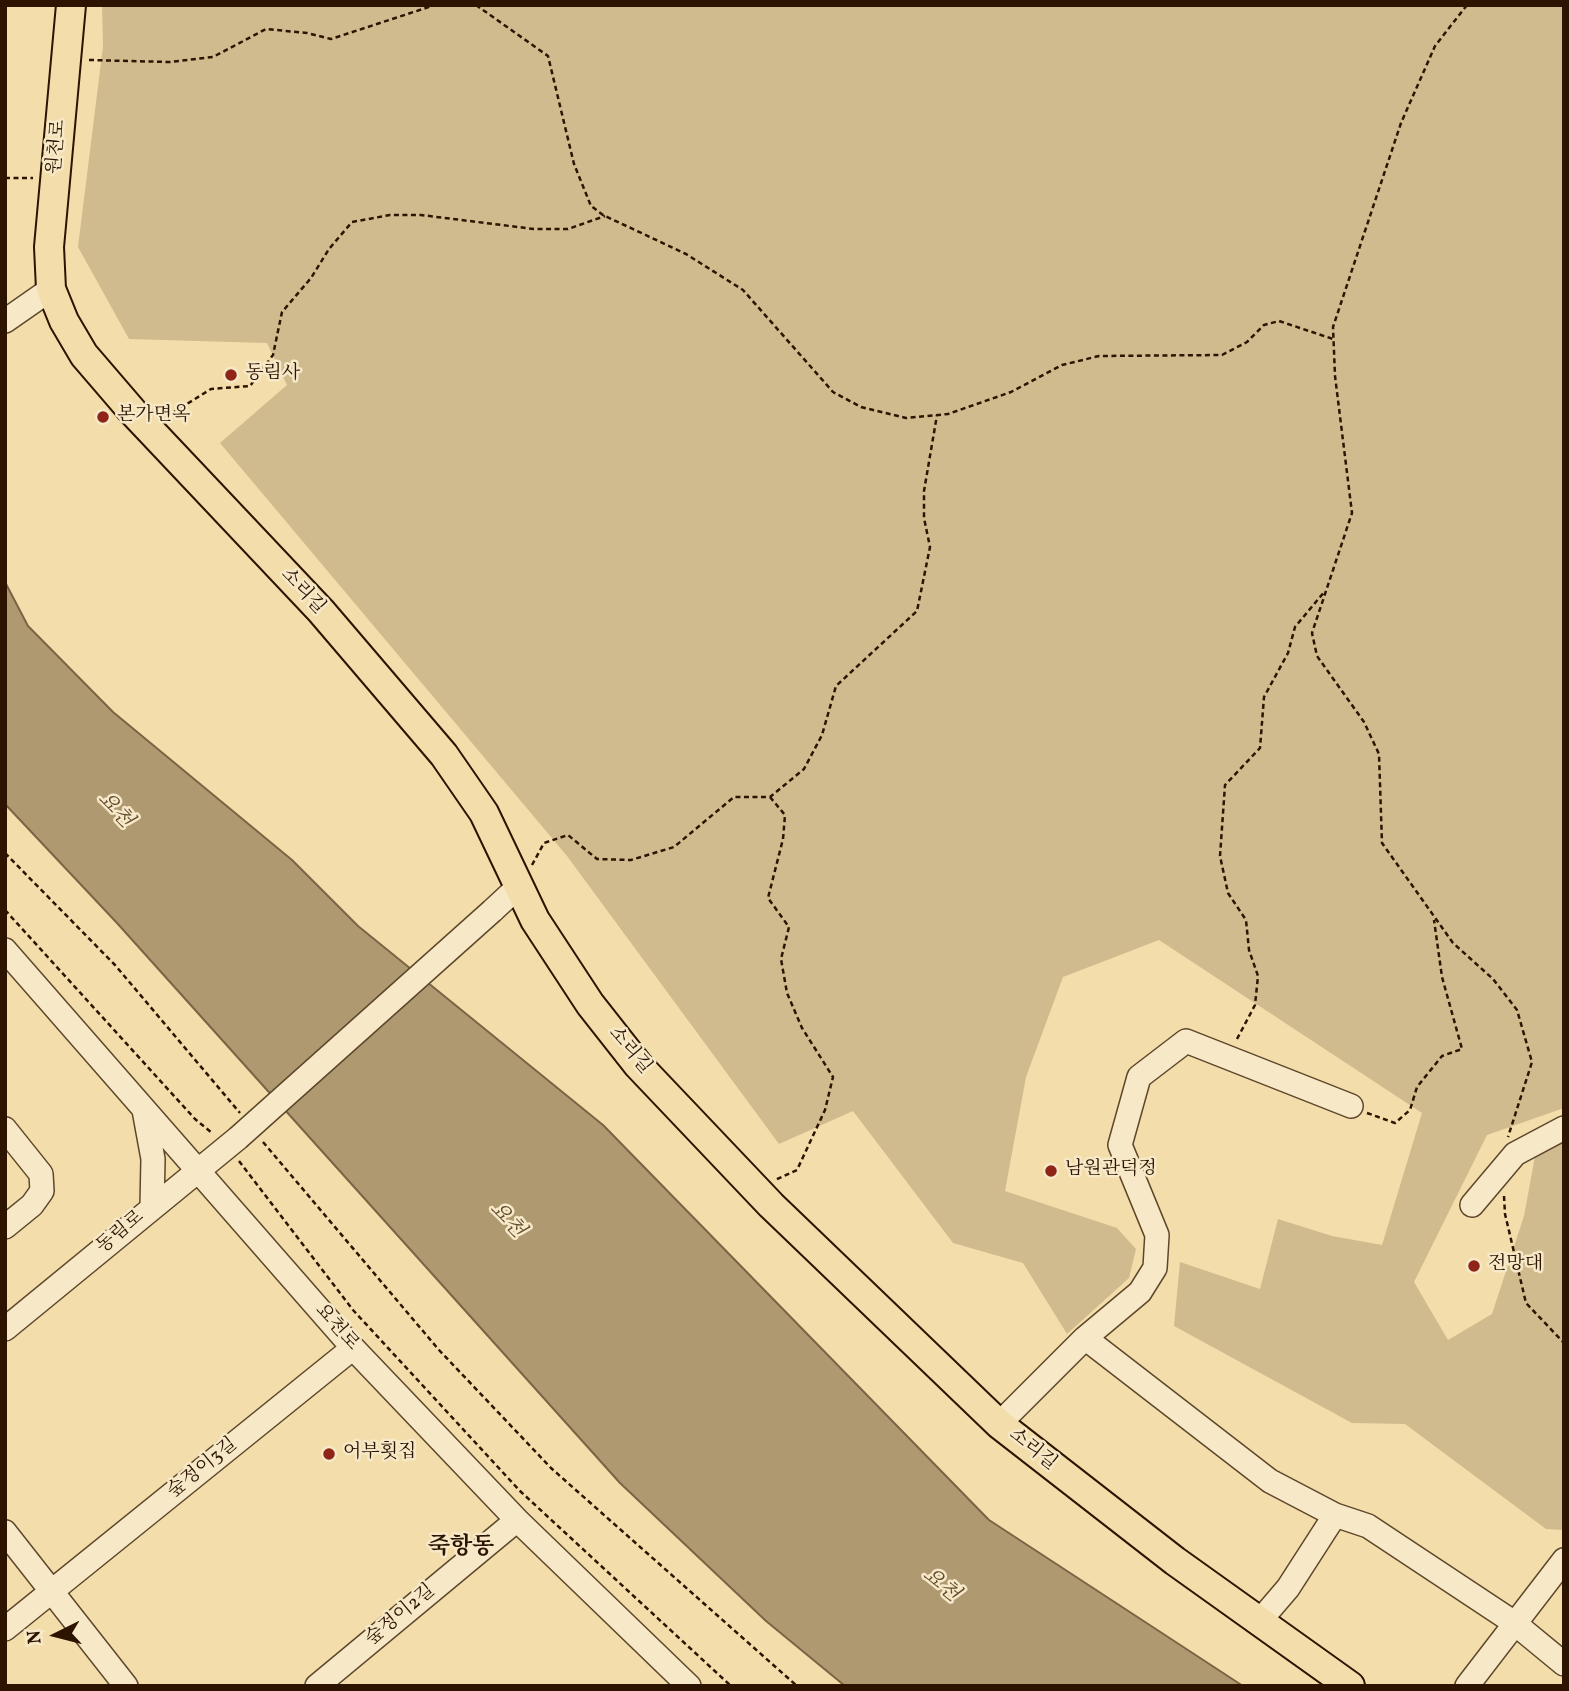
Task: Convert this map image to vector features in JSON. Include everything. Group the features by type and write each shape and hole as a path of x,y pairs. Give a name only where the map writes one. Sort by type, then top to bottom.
{"main road":[{"name":"원천로","path":"51,289 49,247 71,5"},
{"name":"소리길","path":"51,289 84,355 148,428 321,611 444,755 484,813 519,886 559,958 638,1065 762,1196 999,1424 1092,1499 1258,1623 1350,1686"}],"street":[{"path":"5,320 51,289"},
{"name":"동림로","path":"8,1321 242,1134 519,886"},
{"name":"요천로","path":"5,950 353,1348 517,1520 689,1686"},
{"path":"999,1424 1086,1338 1140,1292 1155,1268 1157,1235 1119,1145 1139,1077 1186,1041 1352,1106"},
{"path":"144,1107 153,1159 152,1208"},
{"path":"1472,1205 1515,1154 1564,1128"},
{"path":"5,1129 41,1174 42,1191 32,1205 5,1227"},
{"path":"1086,1338 1270,1481 1335,1515 1368,1526 1513,1622 1564,1664"},
{"name":"숲정이3길","path":"5,1629 353,1348"},
{"path":"1258,1623 1288,1588 1335,1515"},
{"name":"숲정이2길","path":"317,1686 517,1520"},
{"path":"5,1532 126,1686"},
{"path":"1467,1686 1513,1622 1564,1560"}],"path":[{"path":"66,58 170,62 213,57 266,29 307,33 331,39 435,5"},
{"path":"476,5 548,56 574,164 591,206 605,216 685,254 743,290 833,393 861,407 906,418 937,415 1011,392 1062,365 1099,356 1222,355 1247,342 1264,325 1279,321 1333,339"},
{"path":"1467,5 1435,47 1401,123 1333,327 1335,376 1352,513 1312,633 1317,656 1364,722 1379,754 1382,843 1453,943 1493,979 1517,1010 1532,1062 1502,1157 1505,1214 1526,1303 1564,1343"},
{"path":"5,178 20,177"},
{"path":"148,428 211,389 250,386 273,355 282,312 352,222 390,215 421,215 534,229 568,229 605,216"},
{"path":"519,886 544,843 568,835 597,859 631,860 674,847 734,797 770,797 804,769 822,735 836,686 917,611 930,547 924,519 924,491 937,415"},
{"path":"1226,1057 1255,1005 1258,976 1249,950 1246,920 1228,893 1220,856 1225,785 1260,748 1264,697 1288,653 1295,627 1328,587"},
{"path":"762,1196 771,1183 797,1170 825,1110 833,1077 802,1028 787,993 781,959 789,928 768,898 773,867 783,839 785,815 770,797"},
{"path":"5,853 114,965 242,1134 353,1310 520,1492 731,1686"},
{"path":"5,909 195,1119 242,1134 551,1468 797,1686"},
{"path":"1352,1106 1395,1124 1410,1110 1417,1087 1442,1056 1462,1049 1443,977 1433,916"}],"shaded area":[{"path":"102,5 1564,5 1564,1108 1487,1135 1414,1282 1448,1340 1492,1314 1524,1216 1536,1151 1564,1140 1564,1530 1546,1529 1405,1424 1352,1423 1174,1326 1180,1262 1260,1289 1278,1219 1332,1236 1382,1245 1422,1113 1159,940 1063,977 1026,1077 1005,1191 1117,1228 1136,1249 1129,1278 1067,1334 1023,1263 953,1243 853,1111 779,1144 567,856 220,443 287,385 267,343 129,339 78,247 103,46"}],"water":[{"name":"요천","path":"5,582 28,626 113,712 292,860 358,926 603,1125 989,1520 1243,1686 845,1686 766,1621 620,1483 117,923 5,804"}],"place":[{"name":"동림사","path":"231,375"},
{"name":"본가면옥","path":"103,417"},
{"name":"남원관덕정","path":"1051,1171"},
{"name":"전망대","path":"1474,1266"},
{"name":"어부횟집","path":"329,1454"}],"district":[{"name":"죽항동","path":"461,1549"}]}
